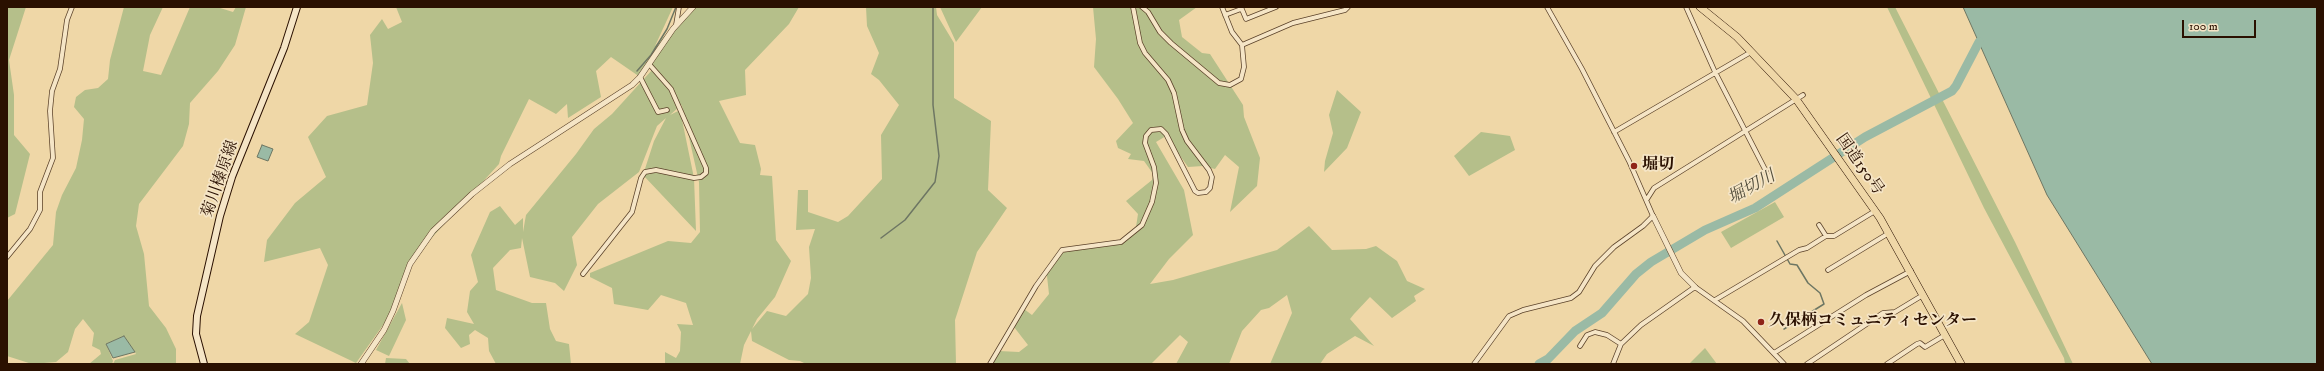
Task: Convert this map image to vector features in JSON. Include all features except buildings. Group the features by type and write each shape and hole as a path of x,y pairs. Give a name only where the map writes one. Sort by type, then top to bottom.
{"highway":[{"name":"国道150号","path":"1700,7 1736,37 1796,99 1889,233 1961,364"}],"main road":[{"name":"菊川榛原線","path":"204,364 196,334 197,316 220,216 232,177 284,48 297,7"}],"street":[{"path":"7,257 33,224 40,210 40,192 53,158 50,111 52,91 60,69 67,20 72,7"},
{"path":"676,25 679,7"},
{"path":"361,364 393,311 410,264 433,231 472,194 510,164 558,131 621,93 640,77 676,25 693,7"},
{"path":"990,364 1036,286 1062,250 1121,242 1142,225 1152,202 1156,183 1154,167 1145,143 1146,136 1150,130 1161,129 1166,134 1195,191 1198,193 1206,192 1210,188 1212,177 1209,170 1182,130 1174,93 1168,80 1145,53 1140,43 1133,7"},
{"path":"1142,7 1148,12 1160,32 1223,85 1234,84 1241,79 1244,67 1242,45 1232,32 1222,7"},
{"path":"1225,15 1241,8 1246,19 1276,7"},
{"path":"1547,7 1582,69 1614,132 1647,199 1653,216 1682,273 1695,287 1743,321 1784,364"},
{"path":"1686,7 1715,72 1772,181"},
{"path":"1242,45 1293,23 1346,8"},
{"path":"1614,132 1751,52"},
{"path":"583,274 632,212 641,178 645,172 656,170 694,178 701,177 706,173 706,168 671,90 649,64"},
{"path":"640,77 658,112 667,110"},
{"path":"1647,199 1654,188 1803,94"},
{"path":"1715,300 1744,281 1826,236 1834,236 1875,211"},
{"path":"1474,364 1509,316 1523,310 1571,298 1579,292 1595,266 1614,247 1643,226 1653,216"},
{"path":"1819,224 1826,236"},
{"path":"1828,270 1889,233"},
{"path":"1774,353 1866,294 1911,271"},
{"path":"1614,364 1621,344 1641,325 1695,287"},
{"path":"1808,364 1883,313 1895,312 1923,295"},
{"path":"1580,346 1587,335 1596,332 1612,337 1621,344"},
{"path":"1887,364 1917,344 1920,343 1925,347 1945,335"}],"green space":[{"path":"7,7 26,7 9,60 14,95 14,135 30,154 15,214 7,218"},
{"path":"124,7 163,7 150,35 143,71 161,75 190,7 217,7 233,12 236,7 246,7 235,45 218,71 190,103 189,124 183,146 139,204 136,226 144,254 149,306 166,328 176,349 176,364 113,364 115,360 136,354 124,336 106,344 113,361 112,364 89,364 101,354 100,350 92,346 94,333 83,319 75,329 68,352 56,362 32,364 7,356 7,301 53,245 56,212 62,195 76,168 82,140 84,119 74,107 76,97 85,90 98,88 108,79 110,60"},
{"path":"396,7 673,7 655,46 692,7 799,7 789,24 745,70 746,95 719,101 740,143 755,145 761,169 760,175 772,176 776,240 791,261 775,297 757,319 752,329 767,311 786,316 808,294 811,278 809,247 815,229 796,230 798,190 808,190 808,212 838,222 848,216 882,179 881,135 899,105 879,80 871,74 879,53 867,26 866,7 936,7 937,15 954,43 954,98 991,121 988,190 1007,208 977,252 955,320 956,364 806,364 800,361 789,360 752,341 751,331 744,345 740,364 665,364 665,352 676,358 680,351 681,332 677,324 693,325 686,303 661,295 648,310 614,304 612,288 590,277 590,273 668,241 691,243 700,232 699,182 682,106 671,92 678,108 670,115 680,110 694,178 696,231 643,175 654,141 666,118 657,126 639,172 598,204 572,237 577,265 564,291 555,283 530,277 522,238 521,248 510,250 493,268 496,290 532,303 546,303 550,329 556,341 569,344 571,364 496,364 489,351 488,338 475,330 469,335 470,344 461,348 445,328 447,318 474,324 467,312 470,291 478,282 471,255 490,212 500,206 515,225 523,218 523,232 526,215 576,154 594,129 612,114 652,70 647,64 640,77 611,57 596,71 601,97 568,118 567,104 556,114 529,99 501,156 499,164 407,265 393,311 356,363 295,334 309,322 328,265 320,248 264,262 267,240 295,203 326,177 308,137 327,116 367,105 373,63 370,35 382,19 388,29 402,22"},
{"path":"940,7 982,7 956,42"},
{"path":"1093,7 1197,7 1179,20 1182,37 1202,53 1210,54 1243,105 1244,117 1260,158 1257,186 1230,212 1239,167 1225,155 1215,169 1203,166 1188,167 1166,136 1156,142 1184,190 1193,235 1169,259 1150,284 1173,280 1277,250 1309,226 1332,250 1366,249 1376,246 1397,261 1407,281 1425,289 1414,296 1416,301 1392,318 1370,297 1354,314 1350,319 1374,346 1355,336 1327,354 1320,364 1270,364 1292,313 1287,295 1269,308 1261,310 1242,331 1229,364 1176,364 1188,342 1180,335 1151,364 991,364 999,351 1019,352 1028,345 1014,327 1024,309 1032,315 1049,294 1047,276 1044,274 1058,256 1071,248 1118,241 1126,238 1136,227 1138,214 1126,201 1152,180 1154,175 1144,161 1128,159 1131,154 1118,148 1116,141 1133,123 1118,99 1094,67 1096,39"},
{"path":"1887,7 1895,7 2015,242 2073,364 2065,364 2064,358 1984,208"},
{"path":"1337,90 1361,112 1347,148 1324,172 1325,161 1333,133 1329,115"},
{"path":"1481,132 1510,136 1515,150 1469,176 1454,156"},
{"path":"1775,202 1784,217 1731,248 1721,232"},
{"path":"402,303 406,320 389,356 376,350"},
{"path":"1705,348 1717,364 1689,364"},
{"path":"386,358 406,359 410,364 385,364"}],"shaded area":[{"path":"1963,7 2317,7 2317,364 2152,364 2047,195"},
{"path":"262,145 273,149 268,161 257,157"},
{"path":"124,336 135,352 113,358 106,344"}],"waterway":[{"path":"637,71 651,55 667,29 676,7"},
{"path":"881,238 905,220 935,182 939,156 933,105 933,7"},
{"name":"堀切川","path":"1539,364 1548,359 1575,331 1602,313 1636,274 1651,262 1705,230 1755,208 1865,137 1952,91 1979,42"},
{"path":"1777,241 1790,264 1797,265 1808,283 1820,293 1824,304 1784,329"}],"place":[{"name":"堀切","path":"1634,166"},
{"name":"久保柄コミュニティセンター","path":"1761,322"}]}
